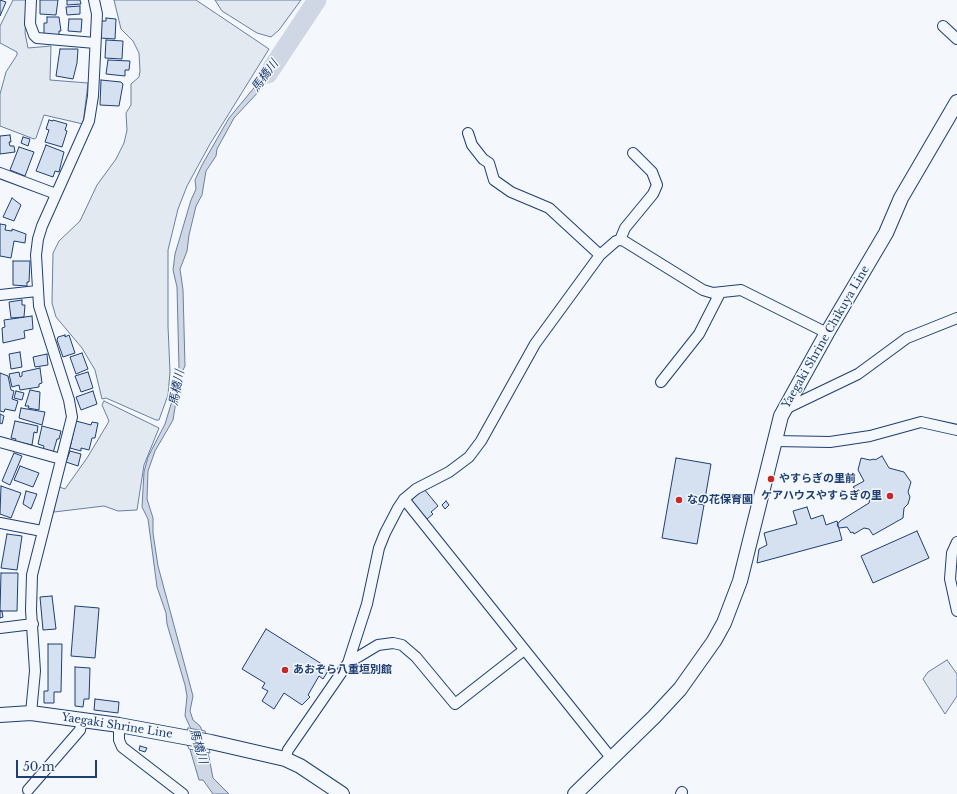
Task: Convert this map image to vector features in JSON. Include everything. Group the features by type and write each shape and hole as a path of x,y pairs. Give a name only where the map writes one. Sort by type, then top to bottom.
{"main road":[{"name":"Yaegaki Shrine Chikuya Line","path":"575,794 654,717 680,688 714,641 724,623 740,581 784,409 827,332 886,233 901,198 957,102"},
{"name":"Yaegaki Shrine Line","path":"0,715 31,713 119,725 209,741 285,759 300,766 342,794"}],"street":[{"path":"31,0 30,24 37,38 96,43"},
{"path":"31,713 35,671 32,575 42,531 70,428 71,408 39,306 37,291 38,239 56,194 89,121 93,96 96,43 97,14 94,0"},
{"path":"943,26 957,40"},
{"path":"468,133 472,145 483,159 490,163 494,180 511,192 549,208 600,255"},
{"path":"285,759 288,750 348,663 367,604 379,548 391,519 404,499 416,489 449,472 469,457 481,440 535,344 600,255 620,240 625,228 653,194 657,185 652,172 633,153"},
{"path":"0,173 56,194"},
{"path":"620,240 703,290 720,293 741,290 827,332"},
{"path":"0,295 37,291"},
{"path":"661,382 699,334 720,293"},
{"path":"784,409 858,374 907,338 957,318"},
{"path":"775,441 830,442 870,436 921,422 957,430"},
{"path":"0,442 61,459"},
{"path":"404,499 612,759"},
{"path":"0,523 42,531"},
{"path":"957,542 952,553 950,579 957,611"},
{"path":"0,628 33,624"},
{"path":"348,663 378,645 393,643 402,645 416,657 455,704 524,650"},
{"path":"28,790 80,730 82,720"},
{"path":"119,725 119,740 122,747 183,794"}],"shaded area":[{"path":"13,0 27,0 25,33 28,48 51,46 50,80 88,83 83,124 44,115 36,138 34,139 0,126 0,94 6,72 17,55 17,52 0,43 0,26"},
{"path":"114,0 196,0 269,49 210,144 187,186 178,209 168,250 168,326 170,372 168,395 159,420 106,398 102,399 95,370 82,348 56,317 52,303 53,253 59,241 80,221 97,185 116,159 124,143 127,130 126,113 131,105 131,84 139,77 139,53 133,41 121,29"},
{"path":"215,0 301,0 279,30 271,37 257,33 222,11"},
{"path":"104,401 159,428 144,465 137,510 118,511 104,506 54,512 57,486 65,489 87,458 109,421 102,405"},
{"path":"947,660 957,674 957,696 945,714 923,679 928,672"}],"water":[{"path":"281,52 284,54 262,88 234,118 217,149 216,156 206,171 202,195 196,206 187,251 180,269 183,290 185,366 180,376 173,420 155,451 148,471 147,499 153,518 153,533 158,566 193,696 190,711 193,720 200,726 206,738 191,729 185,716 187,696 185,685 167,624 166,613 157,587 148,519 142,507 144,472 148,457 165,424 172,401 174,377 179,368 177,287 173,270 175,254 191,200 196,189 195,180 229,118 263,77"},
{"path":"187,739 206,742 213,778 229,794 213,794 203,780 199,780"}],"pier":[{"path":"188,728 205,731 210,753 189,749 185,739"}],"building":[{"path":"0,0 6,2 0,16"},
{"path":"40,0 58,0 56,15 40,14"},
{"path":"67,0 80,0 81,4 67,5"},
{"path":"80,6 80,14 67,15 66,7"},
{"path":"47,17 59,17 61,31 59,31 59,36 44,36 44,23 47,23"},
{"path":"106,18 116,19 115,39 100,38 101,21 106,21"},
{"path":"69,19 82,19 81,32 68,31"},
{"path":"106,40 123,41 122,59 105,58"},
{"path":"60,49 78,49 77,63 73,79 56,76"},
{"path":"108,60 130,61 129,70 125,70 125,76 106,74"},
{"path":"101,80 121,82 123,84 119,106 100,105"},
{"path":"49,120 67,124 65,130 67,131 62,147 45,142 49,130 46,129"},
{"path":"10,135 10,146 14,146 15,152 0,154 0,136"},
{"path":"23,137 30,139 28,146 21,143"},
{"path":"46,145 64,152 59,172 55,171 53,177 36,171"},
{"path":"19,147 34,152 25,176 10,170"},
{"path":"12,198 21,205 14,221 3,217"},
{"path":"0,224 6,225 5,230 12,231 12,229 26,234 25,243 14,241 11,258 0,256"},
{"path":"13,261 30,261 29,282 27,282 27,286 13,285"},
{"path":"22,300 22,305 25,305 24,317 11,318 9,302"},
{"path":"32,316 33,329 24,331 25,338 3,343 2,328 5,327 4,320"},
{"path":"65,335 65,337 69,335 75,353 63,357 57,340 58,337"},
{"path":"20,352 22,367 11,369 9,354"},
{"path":"82,353 88,369 76,374 70,357"},
{"path":"47,354 48,365 35,367 33,357"},
{"path":"40,368 42,383 39,384 39,387 20,390 19,385 12,387 9,374 19,372 20,377 22,376 22,372"},
{"path":"88,372 93,388 81,392 75,376"},
{"path":"0,373 8,376 11,390 14,391 12,399 18,401 15,411 5,409 4,412 0,411"},
{"path":"30,390 40,392 39,410 25,406"},
{"path":"16,391 24,393 22,400 14,398"},
{"path":"93,391 97,404 81,410 76,397"},
{"path":"21,408 45,412 42,425 19,418"},
{"path":"0,414 4,416 2,424 0,423"},
{"path":"15,421 38,426 37,433 34,432 32,445 15,441 16,439 11,438"},
{"path":"76,421 91,425 92,422 98,423 95,438 92,438 89,450 81,448 81,451 70,448"},
{"path":"42,426 61,431 53,453 43,451 44,446 38,444"},
{"path":"70,451 81,454 78,466 66,462"},
{"path":"14,453 22,456 10,485 2,481"},
{"name":"ケアハウスやすらぎの里","path":"882,456 889,468 904,472 911,482 908,492 910,497 908,504 904,508 903,518 873,535 869,529 864,528 854,534 853,532 851,533 847,527 839,528 837,525 840,521 869,503 871,495 860,493 853,487 864,481 858,470 861,458 875,460"},
{"name":"なの花保育園","path":"676,458 711,464 705,499 689,496 688,502 704,505 697,544 662,538"},
{"path":"20,466 39,473 33,487 14,480"},
{"path":"1,486 21,493 11,518 0,514"},
{"path":"424,489 438,506 431,512 433,514 427,519 410,501"},
{"path":"26,491 37,494 31,509 23,504"},
{"path":"446,501 449,505 445,509 442,505"},
{"path":"807,507 811,519 823,515 826,525 837,521 842,540 757,563 759,549 767,545 764,533 797,524 793,511"},
{"path":"917,531 929,558 873,583 861,556"},
{"path":"7,534 22,536 17,570 1,568"},
{"path":"1,573 18,573 17,611 0,611"},
{"path":"52,596 56,629 43,630 40,597"},
{"path":"75,606 99,608 95,658 71,656"},
{"path":"0,611 2,611 3,617 0,618"},
{"name":"あおぞら八重垣別館","path":"266,629 325,666 324,668 328,671 323,679 319,676 308,695 310,697 302,705 284,693 274,709 262,701 268,691 262,688 265,683 242,669"},
{"path":"48,644 62,644 61,692 54,692 54,703 44,703 44,691 48,691"},
{"path":"75,667 90,668 89,699 84,699 83,707 75,706"},
{"path":"95,699 119,702 118,713 94,710"},
{"path":"140,746 147,748 145,752 139,750"}],"waterway":[{"name":"馬橋川","path":"268,74 317,0"}],"place":[{"name":"やすらぎの里前","path":"771,479"},
{"name":"ケアハウスやすらぎの里","path":"890,496"},
{"name":"なの花保育園","path":"679,500"},
{"name":"あおぞら八重垣別館","path":"285,670"}]}
